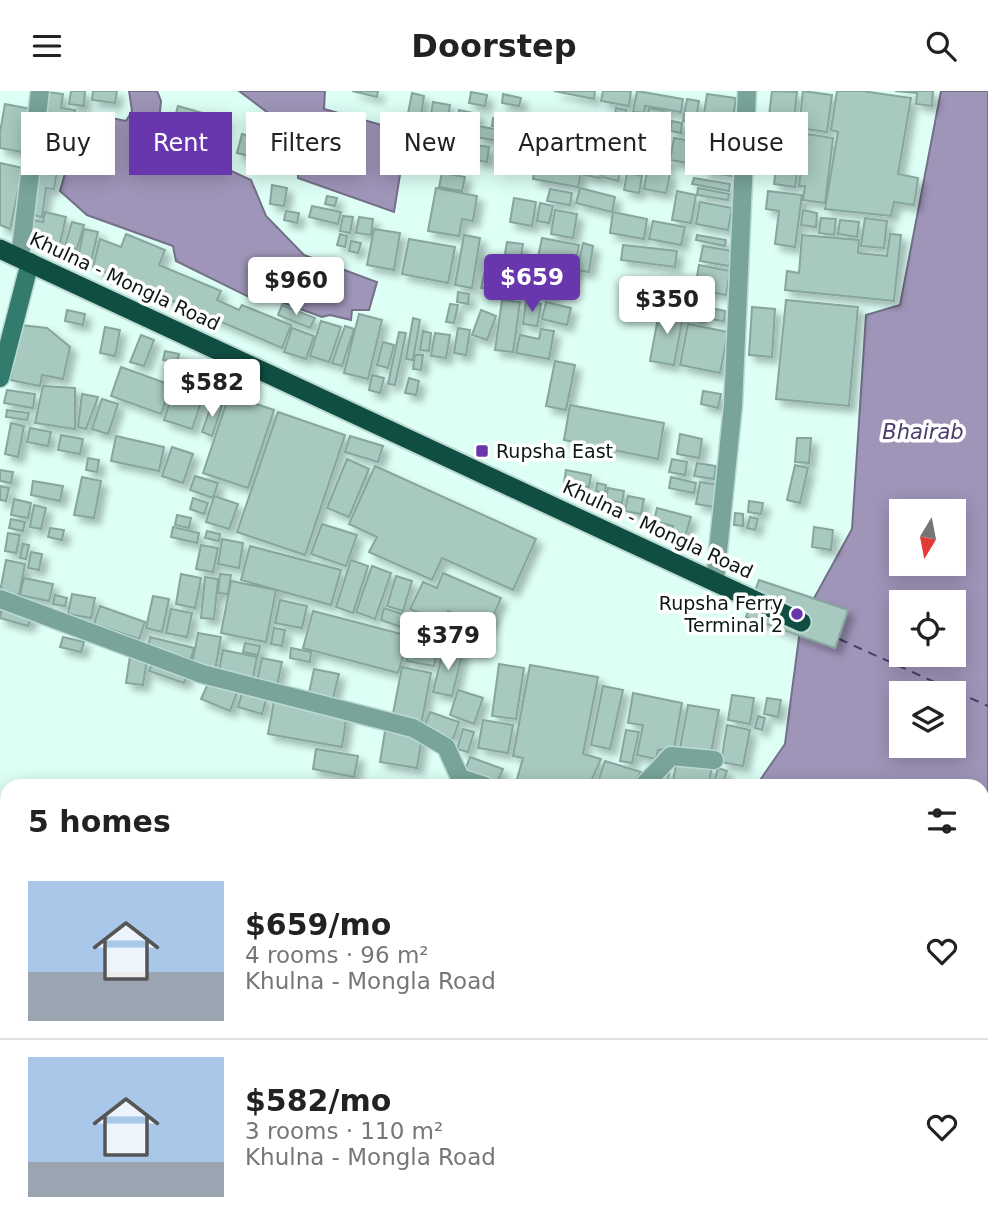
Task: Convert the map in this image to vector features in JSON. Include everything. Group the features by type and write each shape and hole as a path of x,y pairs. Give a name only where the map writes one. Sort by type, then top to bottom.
{"highway":[{"name":"Khulna - Mongla Road","path":"0,249 801,622"}],"main road":[{"path":"0,378 25,260"}],"street":[{"path":"25,260 40,91"},
{"path":"715,580 733,405 747,91"},
{"path":"0,599 202,674 413,728 446,747 460,778 463,779"},
{"path":"650,779 671,756 714,760"}],"water":[{"path":"129,91 157,91 161,101 160,112 132,111"},
{"path":"239,91 325,91 324,109 335,112 267,112"},
{"name":"Bhairab","path":"941,91 988,91 988,779 761,779 785,744 801,622 852,529 866,315 900,305"},
{"path":"129,116 129,175 232,175 232,171 251,180 266,216 304,255 377,282 369,310 352,310 351,320 330,315 322,317 281,302 257,301 176,261 173,246 87,215 60,191 65,175 115,175 115,119 126,121"},
{"path":"366,121 380,125 380,175 400,175 394,212 298,178 298,175 366,175"}],"building":[{"path":"71,91 85,91 84,106 69,104"},
{"path":"93,91 117,91 115,103 92,100"},
{"path":"352,91 378,91 377,97"},
{"path":"554,91 595,91 594,99"},
{"path":"603,91 631,91 629,106 601,101"},
{"path":"637,91 683,99 681,112 645,106 644,112 633,112"},
{"path":"772,91 797,92 795,112 769,112"},
{"path":"803,91 832,95 827,132 808,129 808,112 801,112"},
{"path":"837,91 862,91 911,98 898,174 918,178 914,205 894,202 891,216 825,209 838,132 831,130"},
{"path":"895,91 933,91 932,106 916,104 917,93"},
{"path":"47,92 63,94 61,108 75,110 75,112 44,112"},
{"path":"471,92 487,95 485,106 469,103"},
{"path":"412,93 424,96 422,112 408,112"},
{"path":"503,94 521,98 519,106 502,103"},
{"path":"707,94 736,98 734,112 704,112"},
{"path":"687,99 699,101 697,112 685,112 683,121"},
{"path":"433,102 450,105 449,112 431,112"},
{"path":"5,104 36,110 21,112 21,152 0,148"},
{"path":"178,106 199,112 176,112"},
{"path":"616,108 626,110 626,112 615,112"},
{"path":"649,108 664,111 664,112 648,112"},
{"path":"672,121 682,123 681,133 671,131"},
{"path":"480,126 494,129 494,140 480,138"},
{"path":"242,134 246,135 246,155 237,153"},
{"path":"808,134 833,138 825,203 803,200 805,186 799,186 800,175 808,175"},
{"path":"674,138 685,140 685,162 671,160"},
{"path":"480,146 489,147 487,162 480,161"},
{"path":"0,163 21,168 22,175 10,229 0,225"},
{"path":"35,175 56,175 54,189 46,188 42,217 28,214"},
{"path":"442,175 465,177 462,191 439,187"},
{"path":"534,175 580,175 578,187 533,179"},
{"path":"604,175 619,175 618,181 603,177"},
{"path":"627,175 642,176 639,193 624,190"},
{"path":"646,175 670,175 666,193 644,189"},
{"path":"775,175 796,175 795,187 774,184"},
{"path":"694,178 730,184 729,191 692,184"},
{"path":"272,185 287,188 284,206 270,204"},
{"path":"436,188 477,196 473,221 462,219 459,236 428,231"},
{"path":"580,188 615,197 612,212 576,203"},
{"path":"698,188 729,194 728,200 697,195"},
{"path":"550,189 572,193 570,205 547,201"},
{"path":"677,191 696,195 691,223 672,220"},
{"path":"768,191 802,195 795,247 775,244 779,211 766,209"},
{"path":"327,196 337,198 335,206 325,204"},
{"path":"514,198 536,202 532,226 510,222"},
{"path":"700,202 732,208 728,230 696,224"},
{"path":"540,203 553,206 549,223 537,221"},
{"path":"312,206 341,212 338,224 309,217"},
{"path":"555,210 577,214 573,238 551,234"},
{"path":"803,210 817,213 816,227 801,225"},
{"path":"286,211 299,213 297,223 284,220"},
{"path":"45,212 66,217 59,248 28,241 33,220 43,222"},
{"path":"613,212 647,219 644,239 610,233"},
{"path":"343,216 353,217 350,233 340,231"},
{"path":"359,217 373,219 371,235 356,233"},
{"path":"821,218 836,219 834,235 819,233"},
{"path":"865,218 887,221 884,248 861,246"},
{"path":"840,220 859,222 857,237 838,234"},
{"path":"653,221 685,227 681,245 649,239"},
{"path":"72,222 84,225 77,249 65,246"},
{"path":"84,229 98,232 91,261 78,258"},
{"path":"374,229 400,233 394,270 367,265"},
{"path":"126,234 165,250 159,265 221,291 217,300 239,310 242,305 291,325 282,348 93,267 100,239 121,247"},
{"path":"340,234 347,236 345,247 337,245"},
{"path":"890,234 901,235 894,301 785,290 787,271 799,273 802,235 859,240 858,253 887,256"},
{"path":"464,235 480,238 472,288 455,285"},
{"path":"697,235 726,240 725,246 696,240"},
{"path":"542,238 579,245 573,278 535,271"},
{"path":"409,239 455,247 448,283 402,274"},
{"path":"351,241 361,243 358,253 349,251"},
{"path":"507,242 523,244 519,268 503,265"},
{"path":"583,243 593,246 589,272 577,270"},
{"path":"623,245 677,251 675,267 621,260"},
{"path":"703,246 732,251 729,266 700,261"},
{"path":"699,265 730,271 726,295 695,289"},
{"path":"485,270 524,277 521,295 481,288"},
{"path":"525,277 556,282 553,297 523,291"},
{"path":"458,292 469,294 468,304 457,302"},
{"path":"502,300 520,302 513,352 495,350"},
{"path":"786,300 858,307 849,406 776,399"},
{"path":"526,301 541,304 537,326 523,324"},
{"path":"546,302 571,308 567,325 542,319"},
{"path":"450,304 458,305 454,323 446,322"},
{"path":"689,304 704,307 702,322 687,319"},
{"path":"282,305 315,318 310,328 278,315"},
{"path":"660,307 684,311 674,365 650,361"},
{"path":"752,307 775,309 772,357 749,355"},
{"path":"711,308 725,311 724,321 709,319"},
{"path":"67,310 85,314 83,325 65,321"},
{"path":"481,310 496,316 487,340 472,335"},
{"path":"359,314 382,320 368,379 344,373"},
{"path":"413,318 420,320 413,360 406,359"},
{"path":"321,321 341,327 329,362 310,356"},
{"path":"688,324 728,332 720,373 680,365"},
{"path":"21,325 47,328 70,347 63,379 42,375 40,386 10,380"},
{"path":"345,326 354,329 342,366 332,363"},
{"path":"105,327 120,330 115,356 100,353"},
{"path":"292,328 314,336 306,359 284,352"},
{"path":"458,328 470,330 466,355 454,353"},
{"path":"541,329 554,331 549,359 516,353 520,335 539,339"},
{"path":"423,331 431,333 429,351 420,350"},
{"path":"399,332 406,333 395,385 388,384"},
{"path":"435,333 450,335 446,358 431,356"},
{"path":"141,335 154,340 144,366 130,362"},
{"path":"383,342 394,345 388,368 377,365"},
{"path":"165,351 179,354 177,363 163,360"},
{"path":"415,355 423,355 421,370 413,369"},
{"path":"555,361 575,365 566,410 546,406"},
{"path":"121,367 171,385 161,414 111,396"},
{"path":"184,367 196,369 193,384 182,382"},
{"path":"372,375 384,378 380,393 369,390"},
{"path":"409,378 419,381 416,395 405,393"},
{"path":"220,383 231,386 227,399 216,396"},
{"path":"43,386 75,388 75,429 35,423"},
{"path":"7,390 35,394 33,408 4,403"},
{"path":"703,391 721,394 718,408 701,404"},
{"path":"173,393 201,402 192,429 164,420"},
{"path":"82,394 98,397 86,429 78,427"},
{"path":"229,395 274,410 248,488 203,473"},
{"path":"102,399 118,404 108,434 92,429"},
{"path":"212,403 222,406 212,436 202,432"},
{"path":"570,405 664,423 658,459 564,440"},
{"path":"7,410 29,413 27,420 6,417"},
{"path":"278,412 345,435 305,555 237,532"},
{"path":"11,423 24,426 18,457 5,454"},
{"path":"30,428 51,432 48,446 27,442"},
{"path":"680,434 702,439 699,458 677,454"},
{"path":"61,435 83,439 80,454 58,450"},
{"path":"116,436 164,447 159,471 111,461"},
{"path":"350,436 383,446 378,462 345,452"},
{"path":"797,438 811,438 809,463 795,462"},
{"path":"172,447 193,454 183,483 162,476"},
{"path":"88,458 99,460 97,472 86,470"},
{"path":"347,459 369,469 349,517 327,508"},
{"path":"672,459 687,462 685,475 669,472"},
{"path":"697,463 716,466 714,479 694,476"},
{"path":"795,465 808,468 800,503 787,500"},
{"path":"375,466 536,539 513,590 442,558 432,580 369,552 377,537 349,524"},
{"path":"0,470 13,472 11,483 0,481"},
{"path":"566,470 591,475 589,487 564,483"},
{"path":"195,476 218,483 213,498 190,490"},
{"path":"82,477 101,481 94,518 74,515"},
{"path":"671,477 696,483 694,493 669,488"},
{"path":"33,481 63,486 60,501 31,495"},
{"path":"700,482 719,485 714,507 696,504"},
{"path":"597,483 606,485 605,493 596,491"},
{"path":"0,486 9,488 6,501 0,500"},
{"path":"608,488 624,491 622,503 606,499"},
{"path":"214,496 238,504 229,529 206,522"},
{"path":"628,496 644,499 641,514 625,511"},
{"path":"193,498 208,503 204,514 190,509"},
{"path":"14,499 31,503 28,518 11,515"},
{"path":"749,501 763,503 761,514 748,512"},
{"path":"34,505 46,508 41,529 30,527"},
{"path":"657,508 691,517 684,540 670,536 673,526 654,521"},
{"path":"735,513 743,514 743,526 734,525"},
{"path":"177,515 191,518 189,528 175,525"},
{"path":"750,517 758,519 755,530 747,528"},
{"path":"11,519 25,522 23,531 9,528"},
{"path":"322,524 357,535 346,566 311,554"},
{"path":"173,527 199,533 197,543 171,537"},
{"path":"814,527 833,530 831,550 812,547"},
{"path":"50,528 64,530 62,540 48,537"},
{"path":"207,531 220,534 219,541 205,538"},
{"path":"8,533 20,535 16,553 5,551"},
{"path":"222,539 243,543 239,568 218,564"},
{"path":"23,544 29,545 26,559 20,558"},
{"path":"201,545 218,548 213,572 196,569"},
{"path":"250,546 341,570 331,605 241,580"},
{"path":"31,552 42,554 39,570 28,568"},
{"path":"6,560 25,564 19,595 0,592"},
{"path":"351,560 368,566 353,613 336,607"},
{"path":"372,566 391,573 375,619 356,612"},
{"path":"443,573 501,598 488,628 448,611 443,623 410,609 423,582 437,588"},
{"path":"181,574 201,578 195,608 176,604"},
{"path":"220,574 231,575 228,594 218,593"},
{"path":"396,576 412,581 403,611 387,606"},
{"path":"205,577 218,579 214,619 201,618"},
{"path":"24,578 53,584 49,601 20,595"},
{"name":"Rupsha Ferry Terminal 2","path":"759,580 848,610 835,648 746,617"},
{"path":"231,581 276,590 266,642 221,633"},
{"path":"72,594 95,598 91,618 68,614"},
{"path":"55,595 67,598 65,606 53,604"},
{"path":"153,596 169,599 162,632 146,628"},
{"path":"280,600 307,606 302,628 275,623"},
{"path":"2,606 32,615 28,626 0,618"},
{"path":"100,606 145,622 139,639 94,624"},
{"path":"384,608 405,615 401,627 381,620"},
{"path":"171,609 192,613 187,637 166,633"},
{"path":"313,611 409,636 398,673 303,648"},
{"path":"412,617 439,626 434,640 408,631"},
{"path":"450,620 485,633 480,647 444,634"},
{"path":"274,628 285,630 282,646 271,644"},
{"path":"198,633 221,637 215,670 192,665"},
{"path":"63,637 84,642 81,652 60,647"},
{"path":"150,637 194,648 191,659 148,648"},
{"path":"411,640 438,645 434,666 407,661"},
{"path":"245,643 260,646 258,655 243,652"},
{"path":"444,647 463,651 452,696 433,692"},
{"path":"291,648 311,652 310,662 290,658"},
{"path":"223,650 257,657 252,683 218,676"},
{"path":"130,656 147,659 143,685 126,683"},
{"path":"262,658 282,662 277,686 257,682"},
{"path":"154,659 188,672 184,683 149,671"},
{"path":"499,664 524,668 516,719 492,716"},
{"path":"530,665 598,677 583,754 601,759 592,779 517,779 523,758 513,756"},
{"path":"402,667 431,673 421,725 392,719"},
{"path":"314,669 339,674 333,698 309,693"},
{"path":"210,679 238,690 230,711 201,699"},
{"path":"603,686 623,690 610,749 591,745"},
{"path":"243,690 267,697 262,714 238,707"},
{"path":"458,690 483,698 474,724 450,715"},
{"path":"633,693 682,703 674,748 658,750 656,759 637,755 643,725 628,723"},
{"path":"732,695 754,698 750,724 728,720"},
{"path":"767,698 781,700 778,717 764,714"},
{"path":"274,701 347,714 342,747 268,734"},
{"path":"688,705 719,710 711,753 680,748"},
{"path":"430,712 459,722 453,739 424,728"},
{"path":"758,716 765,718 762,730 755,728"},
{"path":"483,720 513,725 508,753 478,748"},
{"path":"727,725 750,730 743,766 721,762"},
{"path":"463,729 474,732 468,752 457,749"},
{"path":"626,730 639,732 632,763 620,761"},
{"path":"385,731 422,737 417,768 380,762"},
{"path":"316,749 358,756 354,777 313,769"},
{"path":"470,757 503,769 499,779 480,779 464,773"},
{"path":"677,759 712,767 709,779 673,779"},
{"path":"605,761 641,772 636,779 599,779"},
{"path":"672,763 668,779 656,779"},
{"path":"718,768 727,771 724,779 715,779"}],"ferry route":[{"path":"839,639 988,706"}],"place":[{"name":"Rupsha East","path":"482,451"},
{"name":"Rupsha Ferry Terminal 2","path":"797,614"}]}
